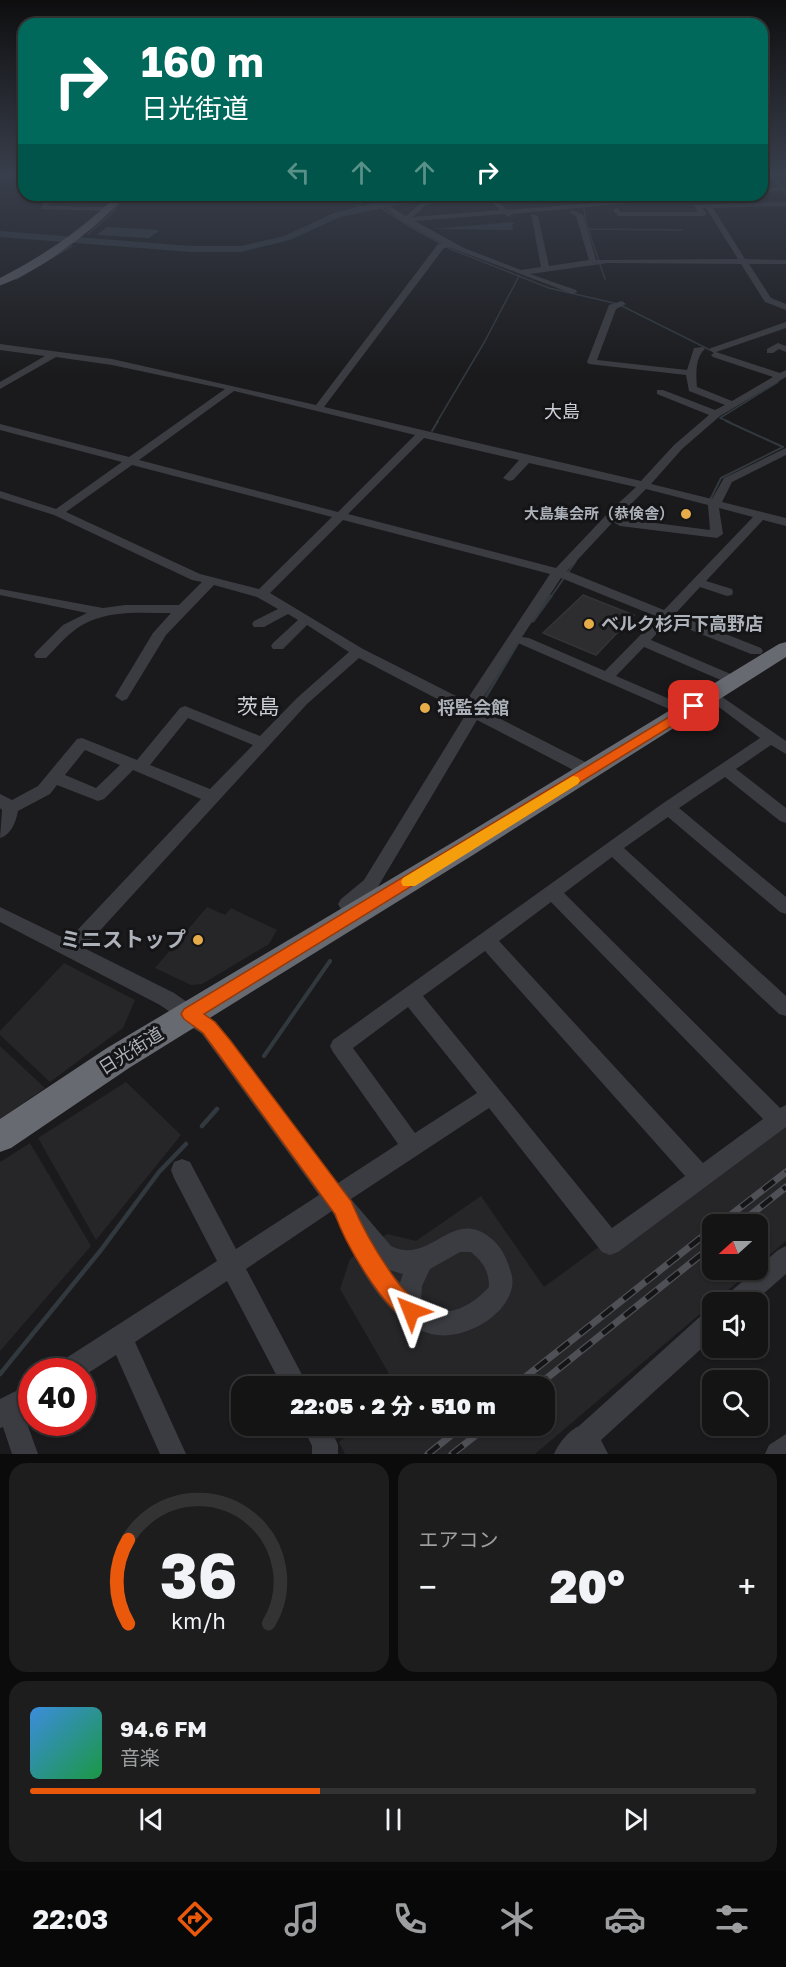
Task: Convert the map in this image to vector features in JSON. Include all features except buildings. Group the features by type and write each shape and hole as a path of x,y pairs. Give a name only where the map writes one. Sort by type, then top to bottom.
{"highway":[{"name":"日光街道","path":"0,1137 118,1058 355,915 786,648"}],"main road":[{"path":"0,282 30,268 67,241"}],"street":[{"path":"444,241 520,273 573,292"},
{"path":"540,241 545,268"},
{"path":"585,241 592,260"},
{"path":"730,241 768,300 786,307"},
{"path":"318,409 441,246 450,244"},
{"path":"543,257 592,260 786,262"},
{"path":"520,273 592,260"},
{"path":"622,304 612,307 592,362 691,374"},
{"path":"782,377 715,352 786,325"},
{"path":"770,351 778,346 786,349"},
{"path":"0,347 142,368 233,388 644,485 786,522"},
{"path":"700,349 697,350 691,374 692,389 732,404"},
{"path":"0,386 55,354"},
{"path":"355,915 347,904 370,885 522,624 560,573 678,447 716,414 782,377"},
{"path":"58,513 233,388"},
{"path":"660,392 716,414"},
{"path":"0,427 560,573 756,651"},
{"path":"262,594 422,434"},
{"path":"614,514 620,522 717,534 713,507 728,480 786,451"},
{"path":"509,478 526,459"},
{"path":"0,494 58,513 122,545 210,582 262,594 358,652 589,771"},
{"path":"607,677 761,515"},
{"path":"122,696 160,633 210,582"},
{"path":"698,582 727,592"},
{"path":"2,592 102,611 182,609"},
{"path":"259,624 288,609"},
{"path":"41,655 71,626 85,617 102,611"},
{"path":"278,646 306,619"},
{"path":"524,641 669,704"},
{"path":"642,641 735,681"},
{"path":"71,949 302,701 358,652"},
{"path":"712,695 786,749"},
{"path":"54,777 98,795 136,765 185,711 263,743"},
{"path":"412,1146 340,1046 668,808 771,738"},
{"path":"0,832 8,821 5,804 44,790 82,743 213,797"},
{"path":"725,769 786,817"},
{"path":"668,808 786,906"},
{"path":"613,848 786,1008"},
{"path":"410,995 610,1244 782,1117 552,892"},
{"path":"0,914 71,949 190,1014 209,1028 339,1202 377,1248 392,1260 412,1265 421,1263 454,1244 473,1240 487,1249 492,1258 500,1285 498,1294 452,1324 439,1324 426,1320 411,1311 392,1293 351,1229 339,1202"},
{"path":"487,940 700,1176"},
{"path":"90,1358 232,1265 339,1202 412,1146 491,1095"},
{"path":"182,1170 290,1376"},
{"path":"747,1292 786,1258"},
{"path":"411,1311 408,1302 409,1289 414,1273 421,1263"},
{"path":"582,1448 702,1333"},
{"path":"122,1338 173,1454"},
{"path":"18,1404 5,1412 25,1454"},
{"path":"320,1436 325,1445 325,1454"},
{"path":"778,1454 786,1447"}],"shaded area":[{"path":"207,907 225,915 231,908 277,930 269,944 202,984 191,985 155,968"},
{"path":"64,963 135,1000 123,1028 50,1082 0,1035 0,1031"},
{"path":"0,1046 45,1088 0,1119"},
{"path":"126,1082 181,1135 96,1240 38,1138"},
{"path":"786,1126 786,1241 768,1256 768,1214 702,1214 702,1280 740,1280 726,1292 702,1292 702,1312 535,1454 345,1454 339,1442 347,1436 555,1436 555,1376 390,1376 340,1289 350,1259 387,1234 416,1241 481,1196 544,1287 600,1246"},
{"path":"30,1143 91,1246 0,1351 0,1162"}],"waterway":[{"path":"87,241 191,249 241,249 275,241"},
{"path":"436,241 519,276"},
{"path":"592,241 605,279"},
{"path":"16,279 72,246"},
{"path":"437,422 485,341 519,276"},
{"path":"519,276 549,288 618,304 710,350"},
{"path":"0,285 9,281"},
{"path":"730,422 720,418 778,382"},
{"path":"432,431 438,421"},
{"path":"709,502 721,478 783,447 726,421"},
{"path":"550,598 576,561"},
{"path":"533,621 551,596"},
{"path":"478,710 519,641"},
{"path":"264,1056 330,961"},
{"path":"202,1126 217,1109"},
{"path":"0,1374 101,1250 159,1172 186,1144"}],"railway":[{"path":"732,1214 786,1172"},
{"path":"752,1214 786,1187"},
{"path":"527,1376 702,1237"},
{"path":"550,1376 702,1254"},
{"path":"428,1454 450,1436"},
{"path":"452,1454 475,1436"}],"slow traffic":[{"path":"409,882 573,781"}],"place":[{"name":"大島集会所（恭倹舎）","path":"686,514"},
{"name":"ベルク杉戸下高野店","path":"589,624"},
{"name":"将監会館","path":"425,708"},
{"name":"ミニストップ","path":"198,940"}],"district":[{"name":"大島","path":"562,412"},
{"name":"茨島","path":"258,707"}],"route":[{"path":"411,1311 392,1293 351,1229 343,1208 224,1046 209,1028 190,1014 694,706"}]}
